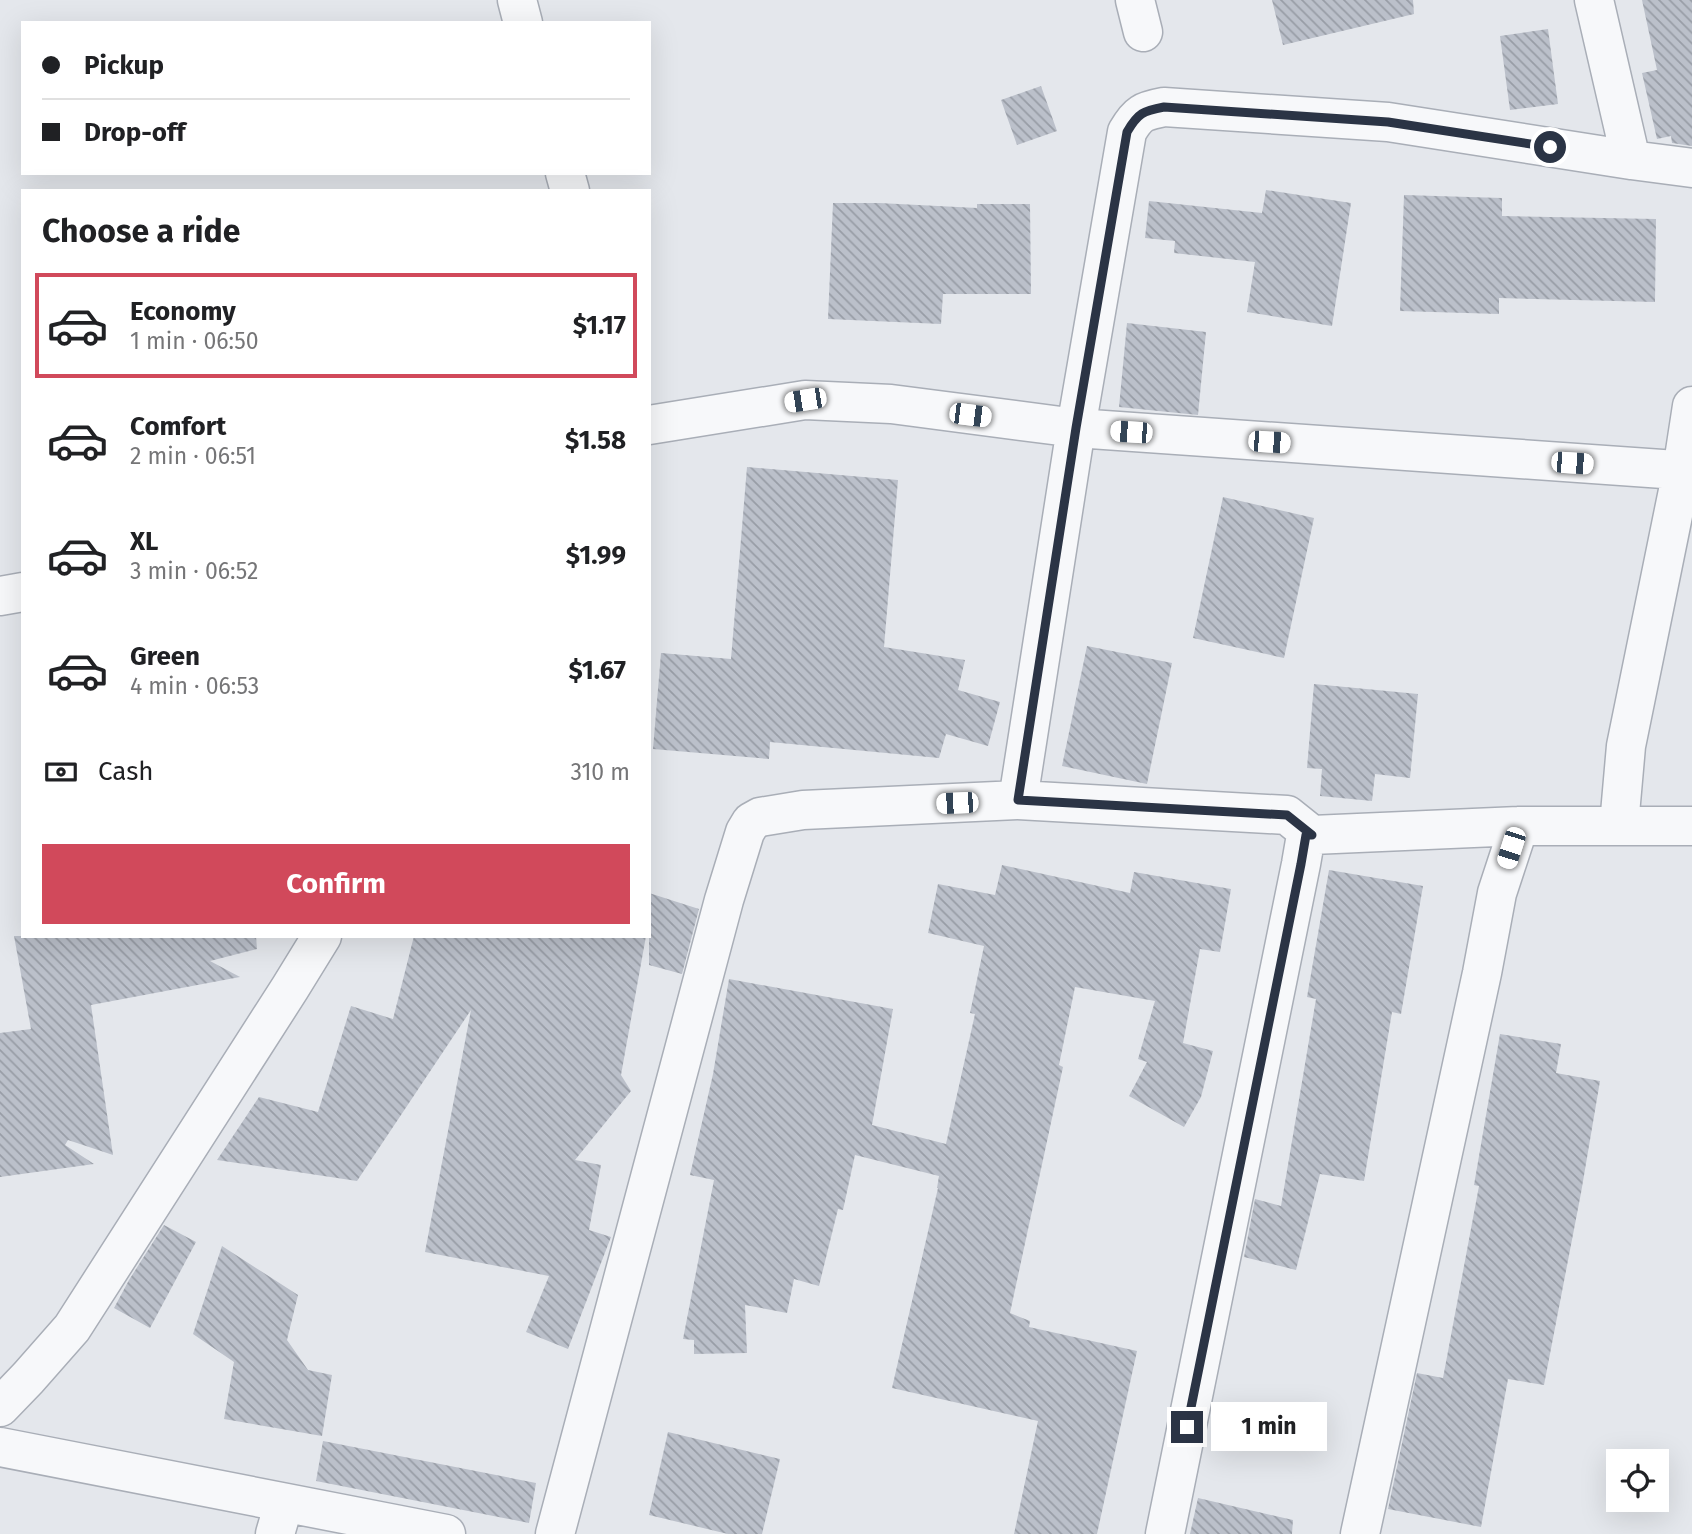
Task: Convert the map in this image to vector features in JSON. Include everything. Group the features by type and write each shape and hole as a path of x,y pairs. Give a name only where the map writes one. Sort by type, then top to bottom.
{"street":[{"path":"517,0 522,21"},
{"path":"1594,0 1631,160"},
{"path":"1018,800 1076,428 1127,132 1135,120 1146,111 1164,107 1388,122 1692,167"},
{"path":"651,425 805,400 891,404 1076,428 1687,471"},
{"path":"1619,825 1626,746 1687,471 1692,406"},
{"path":"0,596 21,592"},
{"path":"555,1534 724,900 745,832 751,822 760,817 803,810 1018,800 1287,815 1312,835"},
{"path":"1360,1534 1497,893 1519,826"},
{"path":"1165,1534 1306,835 1519,826 1692,826"},
{"path":"0,1407 72,1328 320,938"},
{"path":"0,1447 279,1518 446,1534"}],"building":[{"path":"1272,0 1413,0 1414,14 1283,45"},
{"path":"1642,0 1692,0 1692,146 1672,143 1671,136 1657,139 1642,73 1657,70"},
{"path":"1548,29 1558,104 1510,110 1500,36"},
{"path":"1041,86 1057,131 1017,145 1001,100"},
{"path":"1266,190 1351,203 1332,326 1247,312 1255,262 1174,253 1175,241 1145,238 1149,201 1262,213"},
{"path":"1404,195 1502,198 1502,216 1656,219 1655,302 1499,298 1499,314 1400,311"},
{"path":"833,203 977,208 977,204 1030,204 1031,294 943,294 941,324 828,319"},
{"path":"1127,323 1206,332 1198,415 1119,407"},
{"path":"747,467 898,480 884,647 965,660 958,690 1000,702 988,746 946,734 939,758 770,742 769,759 653,749 661,653 731,659"},
{"path":"1223,497 1314,518 1284,658 1193,638"},
{"path":"1087,646 1172,663 1147,784 1062,766"},
{"path":"1314,684 1418,694 1410,778 1375,774 1372,801 1320,796 1322,769 1307,768"},
{"path":"1002,865 1130,893 1134,872 1231,889 1220,952 1200,949 1183,1043 1213,1051 1201,1097 1184,1127 1129,1096 1147,1062 1138,1059 1155,1001 1075,987 1059,1065 1063,1067 1010,1313 1030,1321 1029,1327 1137,1351 1097,1534 1014,1534 1038,1421 892,1388 939,1176 855,1155 843,1210 838,1209 819,1286 794,1279 787,1313 745,1305 747,1353 694,1354 694,1340 683,1339 714,1180 690,1175 713,1074 729,979 893,1009 872,1125 946,1144 975,1014 970,1013 984,946 928,933 938,884 995,895"},
{"path":"1329,870 1423,886 1401,1014 1392,1012 1364,1181 1320,1174 1296,1270 1244,1257 1255,1199 1281,1206 1316,999 1307,997"},
{"path":"651,894 699,909 682,974 649,965"},
{"path":"14,936 256,938 257,949 210,961 240,977 91,1005 113,1155 68,1140 65,1145 94,1164 0,1177 0,1033 31,1029"},
{"path":"413,938 646,938 621,1075 631,1091 575,1160 601,1165 589,1230 611,1237 568,1349 526,1332 549,1276 425,1252 471,1010 357,1181 217,1160 259,1097 318,1112 351,1006 393,1019"},
{"path":"1500,1034 1561,1044 1556,1073 1600,1081 1544,1385 1508,1379 1481,1527 1388,1509 1417,1373 1443,1378 1479,1186 1474,1185"},
{"path":"164,1225 196,1242 150,1328 114,1308"},
{"path":"222,1246 298,1295 287,1340 308,1370 332,1375 322,1436 224,1419 234,1362 193,1334"},
{"path":"668,1432 780,1459 762,1534 728,1534 649,1515"},
{"path":"323,1441 536,1483 529,1523 316,1481"},
{"path":"1198,1498 1293,1520 1292,1534 1190,1534"}],"route":[{"path":"1187,1427 1306,835 1312,835 1287,815 1018,800 1076,428 1127,132 1135,120 1146,111 1164,107 1388,122 1550,147"}]}
